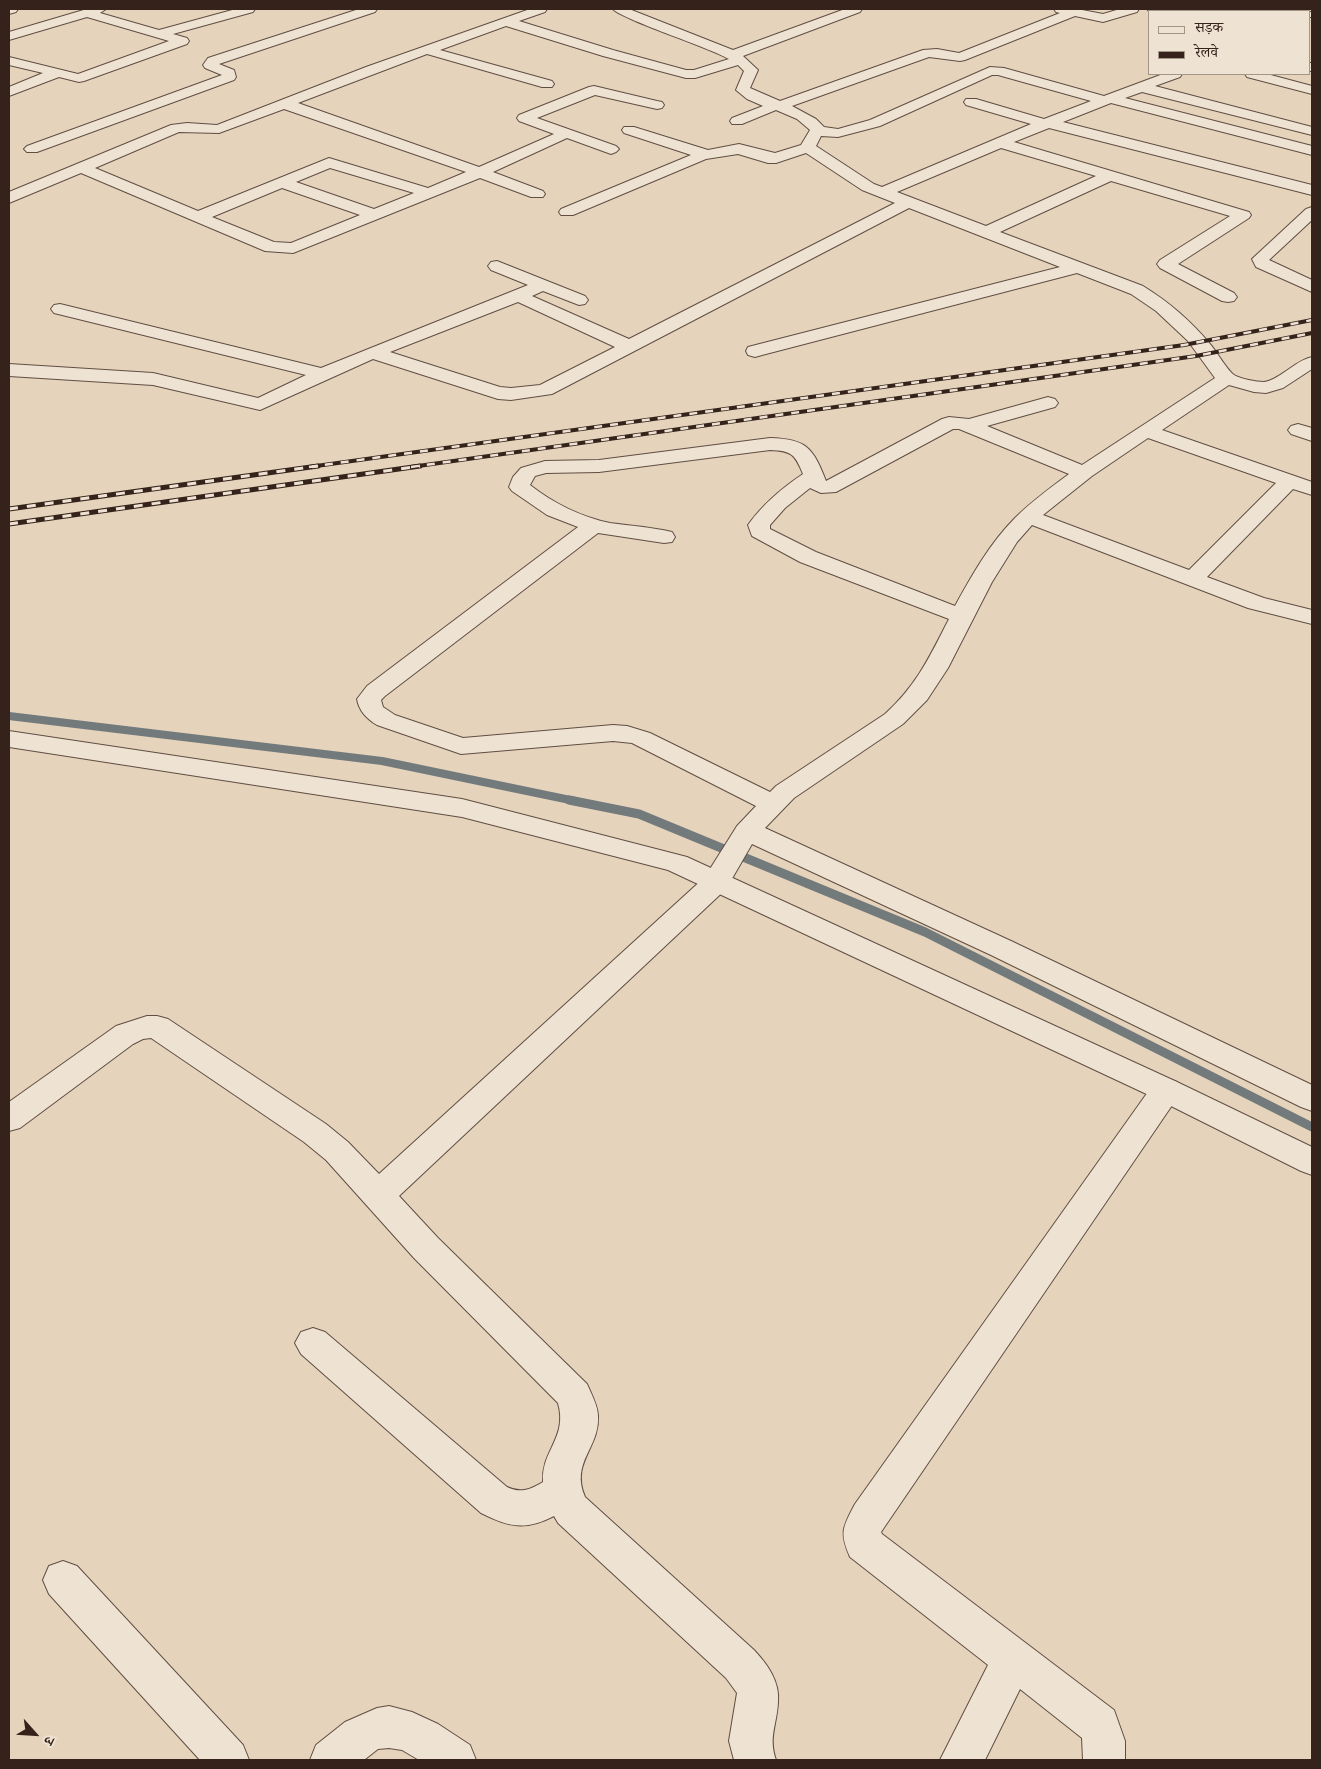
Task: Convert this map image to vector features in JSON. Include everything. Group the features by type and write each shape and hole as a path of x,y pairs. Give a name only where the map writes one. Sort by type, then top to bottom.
{"street":[{"path":"160,34 249,9"},
{"path":"32,149 229,77 229,73 210,65 214,61 371,9"},
{"path":"9,198 176,128 219,129 426,50 541,9"},
{"path":"619,9 646,14 737,58 751,70 743,90 779,105 814,124 818,129 813,139"},
{"path":"504,22 608,53 686,74 695,74 856,9"},
{"path":"1060,9 1103,18 1133,9"},
{"path":"9,36 93,11 182,42 84,77 76,78 9,61"},
{"path":"737,121 928,53 960,57 1074,12"},
{"path":"426,50 547,84"},
{"path":"567,212 703,155 739,149 768,158 776,158 813,139 875,123 990,71 999,71 1312,151"},
{"path":"9,92 58,73"},
{"path":"664,83 686,74"},
{"path":"882,193 1000,143 1171,75"},
{"path":"1256,75 1312,90"},
{"path":"1141,87 1312,131"},
{"path":"610,149 524,118 594,90 657,105"},
{"path":"971,102 1047,124 1312,190"},
{"path":"285,104 406,144 537,194"},
{"path":"629,130 703,155"},
{"path":"82,168 271,247 282,249 293,248 375,215 568,133"},
{"path":"813,139 863,185 1137,290 1158,302 1204,348 1223,372 1225,378"},
{"path":"1000,143 1243,215 1166,264 1228,297"},
{"path":"197,216 329,163 429,193"},
{"path":"987,232 1111,175"},
{"path":"281,182 375,215"},
{"path":"373,352 498,393 529,393 553,387 907,203"},
{"path":"1312,212 1260,259 1262,264 1312,287"},
{"path":"497,266 578,300"},
{"path":"755,352 1079,267"},
{"path":"9,370 153,379 260,404 373,352 542,285"},
{"path":"518,296 631,347"},
{"path":"60,309 323,374"},
{"path":"1225,378 1258,386 1271,387 1305,365 1312,363"},
{"path":"378,1195 721,873 748,830 785,792 894,719 910,706 924,690 935,672 980,580 1011,536 1040,506 1147,430 1210,391 1225,378"},
{"path":"968,425 1048,403"},
{"path":"664,537 651,533 621,531 594,525 566,515 519,487 522,477 528,472 545,467 599,466 770,444 787,444 805,453 814,476 821,487 829,488 949,423 968,425 1084,473"},
{"path":"1147,430 1312,489"},
{"path":"814,476 783,497 771,508 758,524 760,530 765,535 808,557 962,616"},
{"path":"1192,579 1290,481"},
{"path":"1029,517 1256,603 1312,617"},
{"path":"594,525 376,691 369,699 371,708 386,720 461,746 613,733 627,734 641,738 772,804"},
{"path":"9,739 462,808 721,873 888,960 1166,1090 1312,1162"},
{"path":"748,830 771,843 1001,948 1312,1099"},
{"path":"9,1119 122,1036 132,1030 146,1026 157,1027 316,1133 337,1151 426,1248 574,1395 580,1416 577,1436 561,1468 563,1491 571,1510 740,1664 755,1682 759,1702 750,1734 751,1753 755,1760"},
{"path":"1104,1760 1104,1741 1099,1725 864,1544 862,1530 869,1517 1166,1090"},
{"path":"313,1343 494,1500 508,1508 527,1510 563,1491"},
{"path":"63,1580 228,1760"},
{"path":"960,1760 974,1738 1013,1659"},
{"path":"330,1760 365,1734 387,1726 407,1729 455,1760"}],"waterway":[{"path":"9,716 382,761 575,801"},
{"path":"569,800 639,814 925,932 1312,1127"}],"railway":[{"path":"309,467 1184,345 1312,320"},
{"path":"411,467 1196,356 1312,333"},
{"path":"9,509 318,466"},
{"path":"9,524 420,466"}]}
